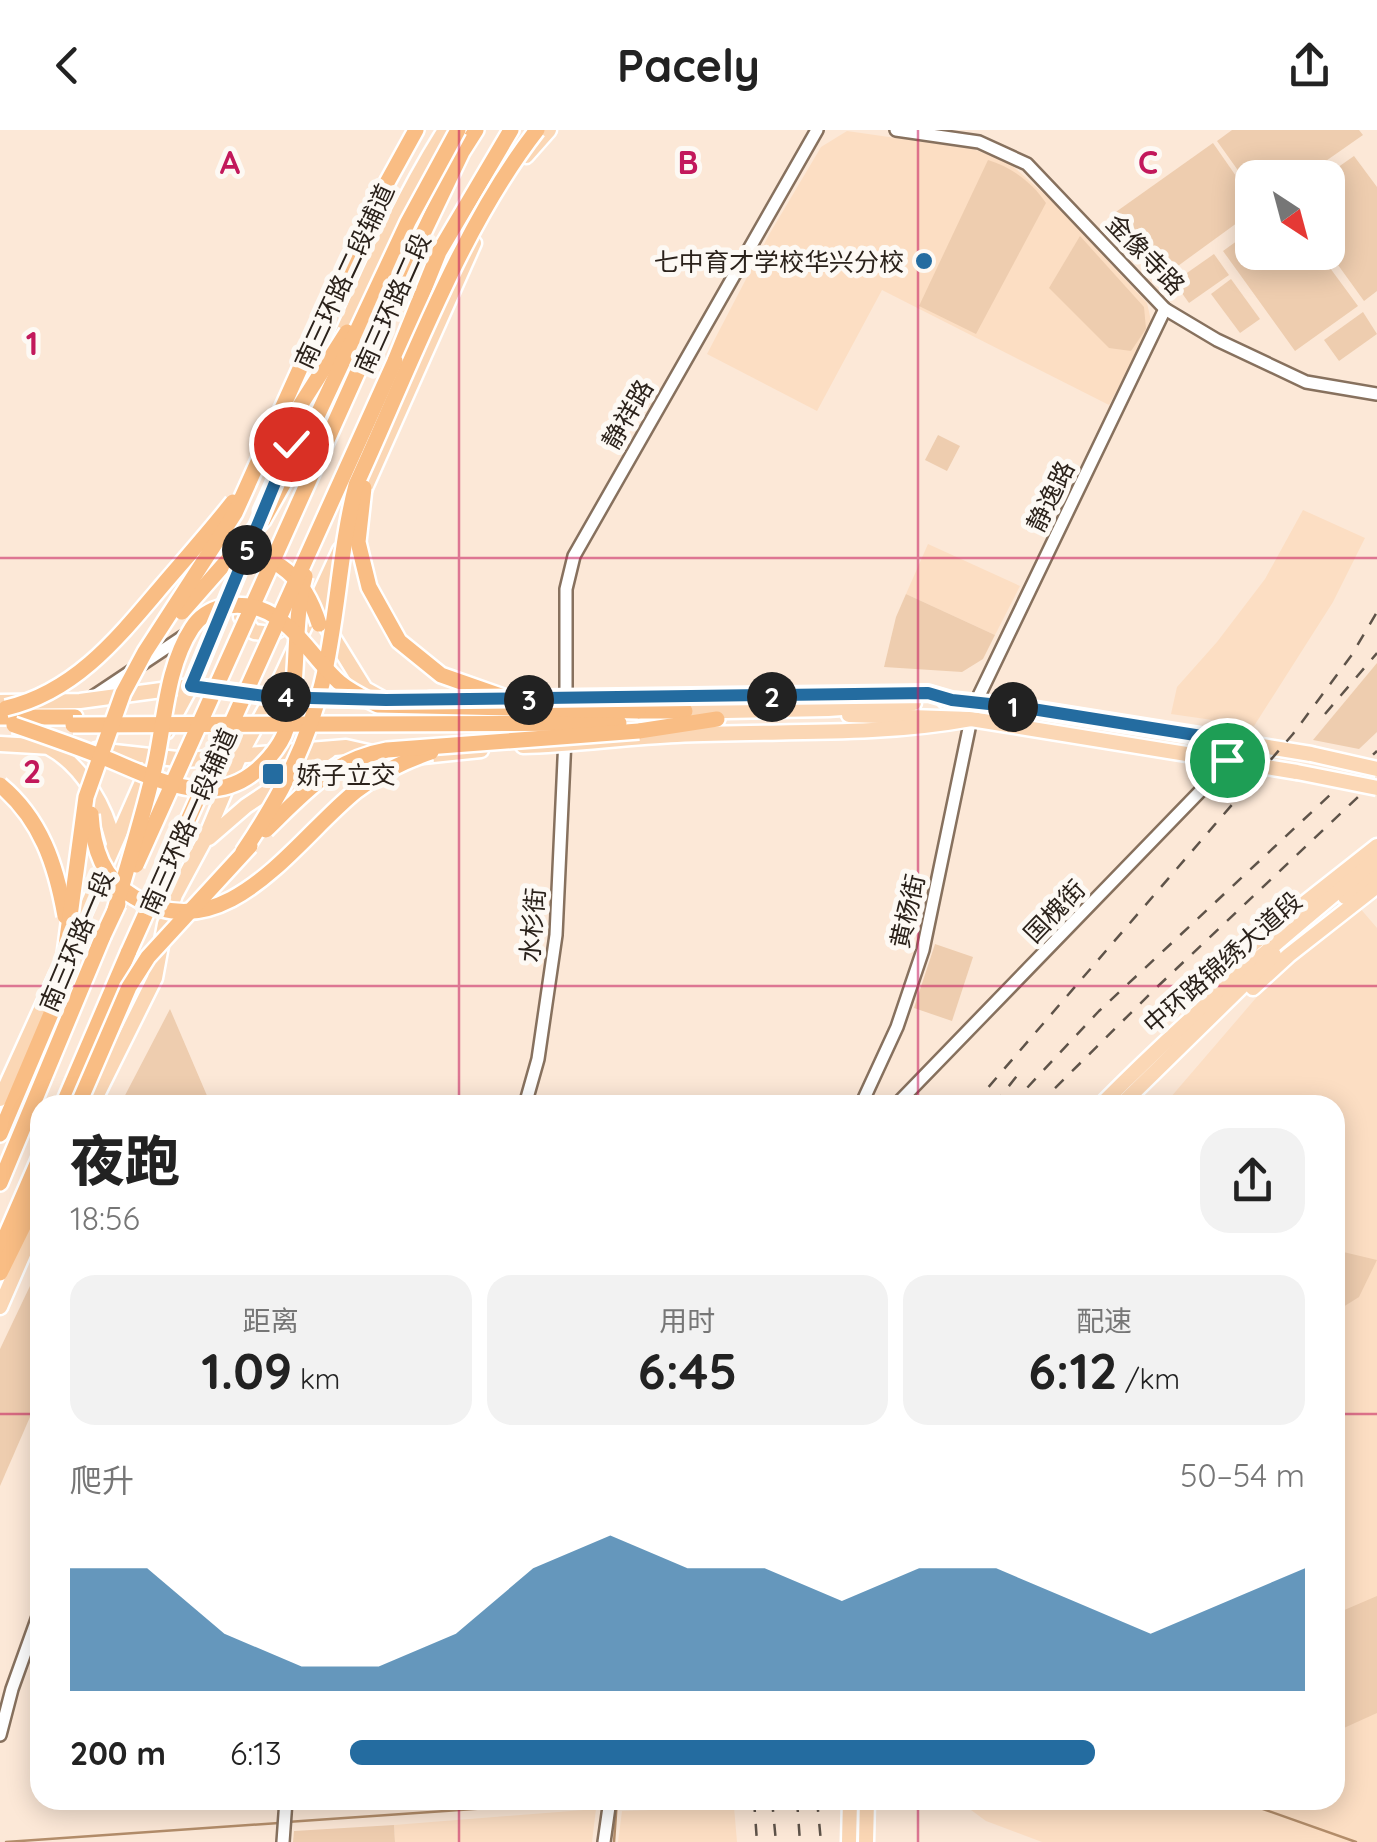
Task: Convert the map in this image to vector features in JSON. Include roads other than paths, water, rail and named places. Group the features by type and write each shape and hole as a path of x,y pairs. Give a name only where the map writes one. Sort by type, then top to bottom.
{"highway":[{"path":"0,1134 53,1008 64,961 86,797 123,693 236,512 368,217 416,130"},
{"path":"146,652 263,520 296,461 385,269 458,130"},
{"name":"南三环路二段","path":"201,721 372,340 476,130"},
{"name":"南三环路二段","path":"232,721 395,360 439,252 511,130"},
{"path":"243,852 275,804 298,758 322,684 356,485 459,260 516,157 543,130"},
{"path":"0,706 52,692 109,647 283,437 385,269"},
{"path":"378,437 366,472 358,542 368,587 386,622 399,642 441,674 530,706"},
{"path":"5,722 106,758 163,784 217,790 244,780 276,750 286,733 300,597 317,531"},
{"path":"150,600 197,563 224,552 266,556 287,568 309,596 326,662"},
{"path":"116,910 152,779 175,667 192,628 216,608 241,606 270,614 344,686 378,705 530,706 638,720"},
{"path":"82,1095 129,987 148,958 243,852 328,771 359,755 464,745 685,711"},
{"path":"5,722 76,714 718,719"},
{"name":"南三环路一段","path":"37,1095 103,936 201,721"},
{"name":"南三环路一段","path":"67,1095 232,721"},
{"path":"97,764 92,835 113,883 163,910 185,913 218,905 245,891 276,868 358,790 390,768 464,745"},
{"path":"0,784 17,799 43,836 54,865 65,919 64,961"},
{"name":"南三环路一段","path":"0,1183 30,1111"},
{"path":"0,1249 30,1180"},
{"path":"0,1273 30,1212"}],"main road":[{"name":"南三环路二段辅道","path":"154,756 191,686 234,587 259,515 386,236 419,171 446,130"},
{"path":"386,700 365,689 323,621 322,609 335,563 378,456 430,350 468,255 543,130"},
{"path":"272,697 315,598 335,563"},
{"path":"234,587 242,622 254,632 271,634 296,620 315,598"},
{"path":"0,706 76,714 191,686 272,697 386,700 928,693 973,711 1377,788"},
{"name":"南三环路一段辅道","path":"97,1095 155,978 164,924 175,895 272,697"},
{"path":"685,711 952,700"},
{"path":"718,719 1026,708 1310,754 1377,769"},
{"path":"0,744 186,760 346,747 395,758 676,735 829,733 933,726 973,711"},
{"path":"45,746 70,762 108,816 114,843"},
{"path":"204,841 246,806 330,750 346,747"},
{"path":"0,1100 154,756"},
{"path":"1174,1032 1254,943 1377,846"},
{"name":"中环路锦绣大道段","path":"1111,1095 1262,953 1377,860"},
{"name":"中环路锦绣大道段","path":"1131,1095 1281,947 1377,872"},
{"path":"1146,1079 1288,955 1377,886"},
{"path":"0,1307 30,1239"},
{"path":"849,1842 850,1810"},
{"path":"866,1842 867,1810"}],"street":[{"name":"静祥路","path":"564,746 566,588 574,556 817,130"},
{"name":"金像寺路","path":"896,130 979,142 1026,164 1165,309 1217,340 1306,382 1377,394"},
{"name":"静逸路","path":"973,711 1165,309"},
{"path":"76,714 226,605"},
{"path":"422,756 422,713 441,699"},
{"name":"黄杨街","path":"866,1095 897,1027 923,950 973,711"},
{"name":"国槐街","path":"906,1095 1227,760 1233,741"},
{"name":"水杉街","path":"527,1095 538,1058 556,935 564,746"},
{"path":"0,1735 30,1639"},
{"path":"604,1842 609,1810"}],"waterway":[{"path":"287,1822 459,1810"},
{"path":"614,1842 616,1810"},
{"path":"1266,1810 1356,1842"},
{"path":"6,1842 279,1823"}],"railway":[{"path":"982,1095 1293,734 1351,656 1377,612"},
{"path":"1325,714 1377,653"},
{"path":"1020,1095 1099,1011 1377,751"},
{"path":"1048,1095 1377,779"},
{"path":"1002,1095 1023,1068"},
{"path":"755,1810 757,1842"},
{"path":"773,1810 776,1842"},
{"path":"798,1810 800,1842"},
{"path":"818,1810 821,1842"}],"place":[{"name":"七中育才学校华兴分校","path":"924,261"},
{"name":"娇子立交","path":"273,774"}]}
